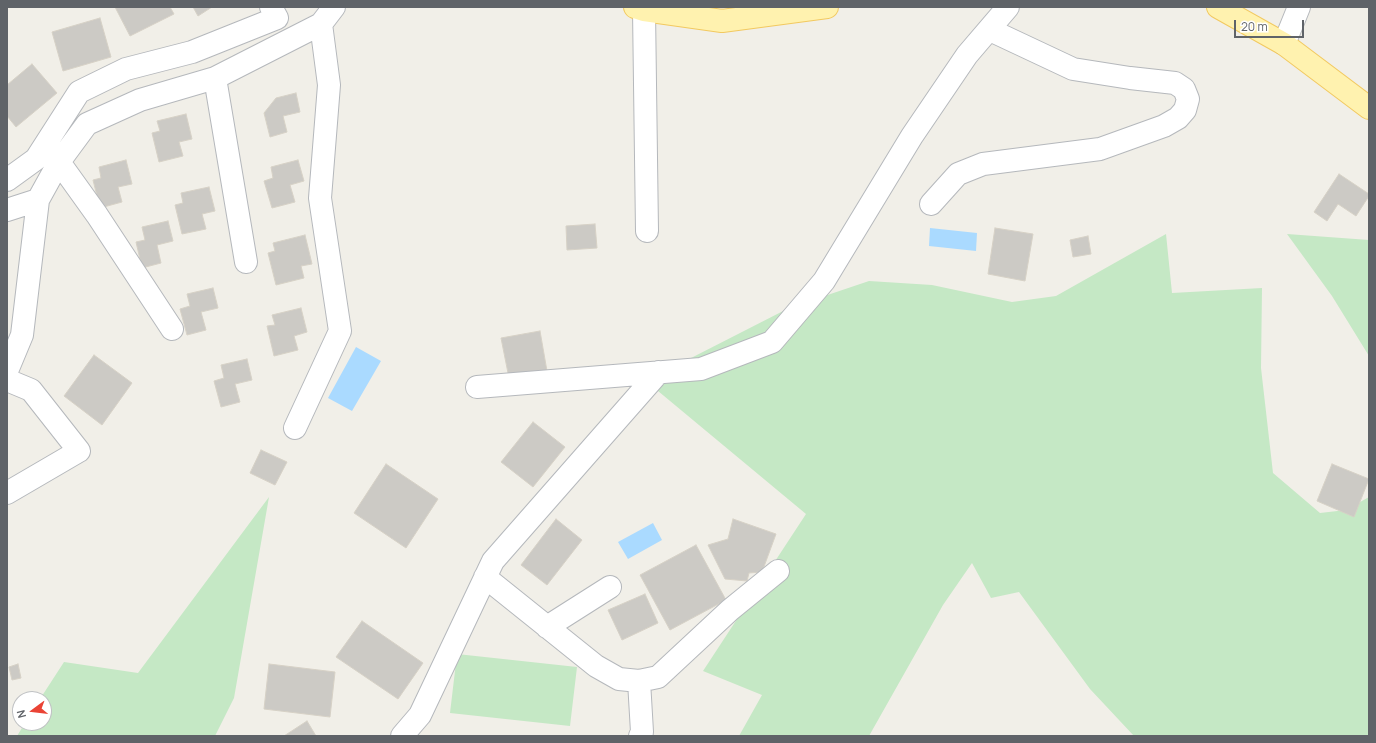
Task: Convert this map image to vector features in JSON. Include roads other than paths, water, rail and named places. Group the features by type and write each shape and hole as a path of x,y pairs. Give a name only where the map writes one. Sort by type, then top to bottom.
{"main road":[{"path":"639,9 722,21 827,7"},
{"path":"1218,7 1284,44 1369,108"}],"street":[{"path":"7,180 36,159 79,92 126,69 192,52 277,18 271,7"},
{"path":"7,371 22,335 38,200 59,162 87,124 140,100 215,78 321,24 334,7"},
{"path":"477,387 701,369 772,342 824,281 912,136 967,55 990,30 1008,7"},
{"path":"1284,44 1300,7"},
{"path":"639,9 647,231"},
{"path":"295,428 340,331 320,198 329,85 321,24"},
{"path":"931,204 958,174 983,164 1100,149 1164,126 1178,118 1185,110 1188,99 1184,89 1174,83 1074,69 990,30"},
{"path":"215,78 246,262"},
{"path":"59,162 97,215 172,329"},
{"path":"7,210 38,200"},
{"path":"402,736 420,716 493,561 659,372"},
{"path":"7,380 31,390 78,451 7,493"},
{"path":"486,578 596,666 619,679 640,681 658,677 730,610 778,571"},
{"path":"547,627 610,587"},
{"path":"640,681 642,732 640,736"}],"water":[{"path":"930,228 977,233 976,251 929,246"},
{"path":"356,347 381,361 352,411 328,398"},
{"path":"653,523 662,540 628,559 618,542"}]}
